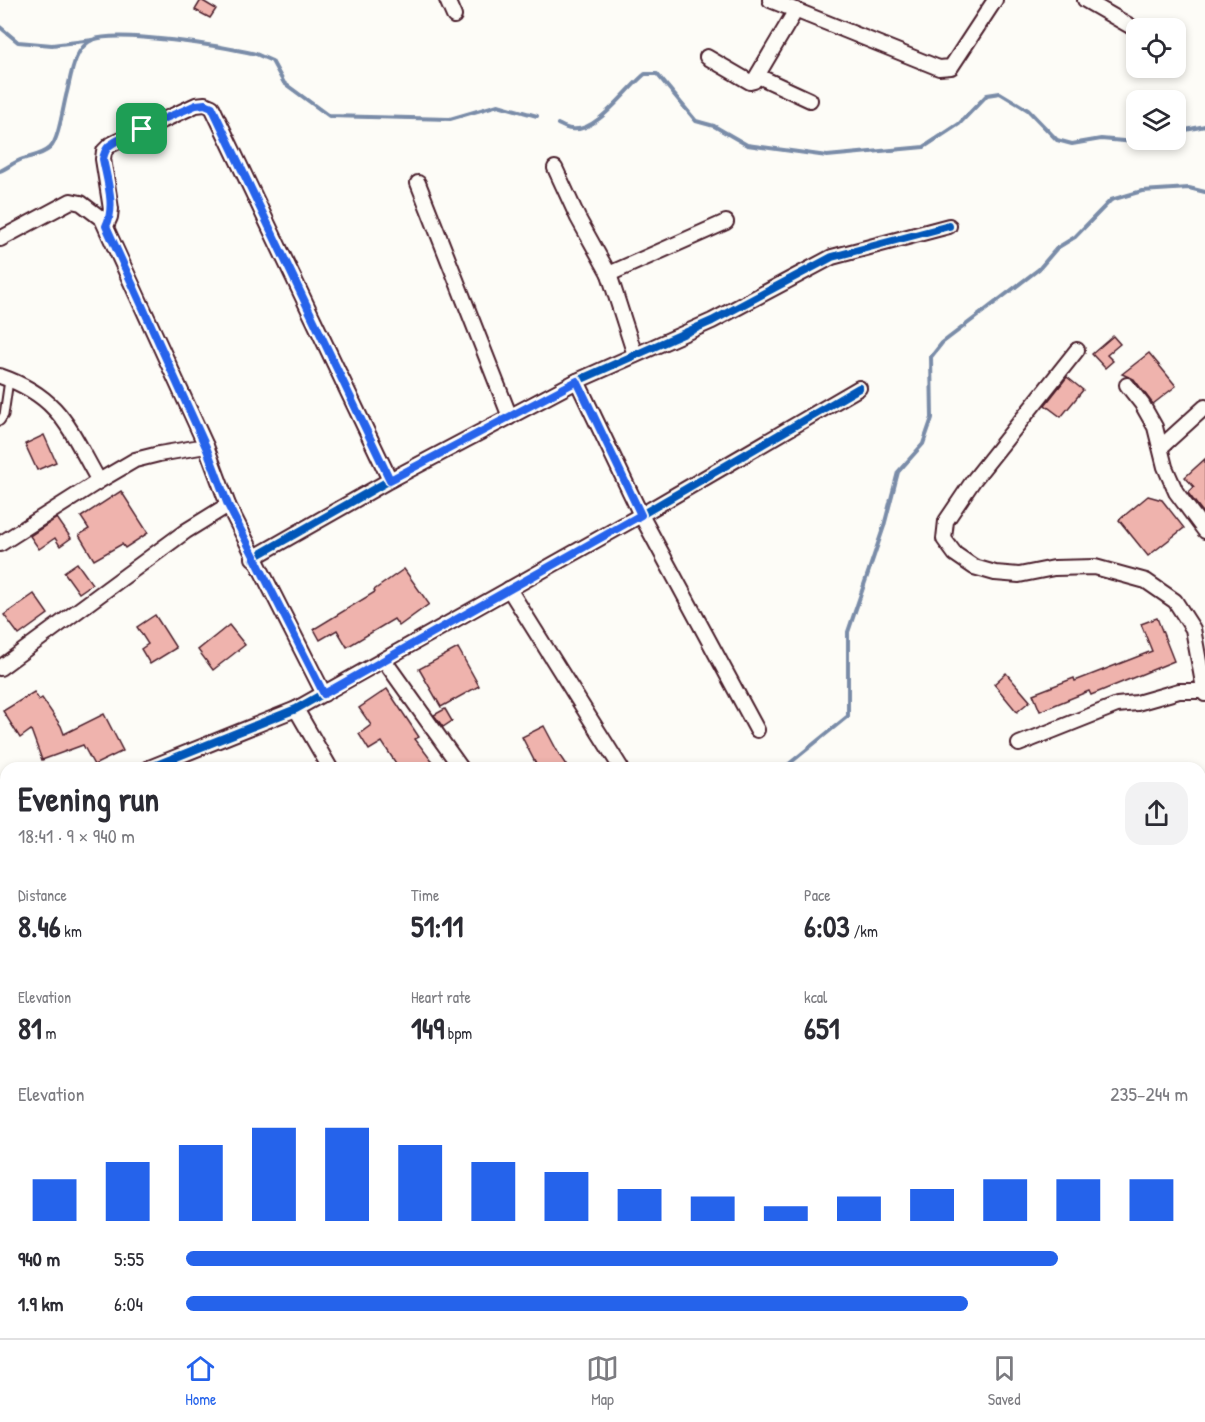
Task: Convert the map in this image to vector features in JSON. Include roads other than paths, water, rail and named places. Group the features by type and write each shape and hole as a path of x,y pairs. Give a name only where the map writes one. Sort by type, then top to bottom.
{"street":[{"path":"447,0 454,16"},
{"path":"770,0 939,68 951,66 995,0"},
{"path":"1084,0 1126,24"},
{"path":"708,57 750,82 754,81 796,10"},
{"path":"758,76 810,100"},
{"path":"106,226 111,217 111,209 103,159 104,151 110,145 196,105 205,104 212,107 390,480"},
{"path":"555,168 578,218 609,274 635,355"},
{"path":"418,183 510,417"},
{"path":"0,239 71,201 81,203 102,219 206,447 228,505 324,694"},
{"path":"609,274 726,222"},
{"path":"253,558 390,480 577,381 712,321 832,257 949,226"},
{"path":"1019,744 1117,705 1137,703 1179,692 1205,692 1193,628 1175,601 1146,581 1095,567 1054,568 1020,575 995,573 974,567 955,554 945,539 945,521 973,481 1077,350"},
{"path":"5,377 43,397 57,410 99,481"},
{"path":"577,381 641,515 757,730"},
{"path":"1127,385 1143,404 1155,427 1165,467 1176,492 1205,531"},
{"path":"164,762 296,709 324,694 641,515 859,388"},
{"path":"1161,447 1205,406"},
{"path":"0,544 135,460 206,447"},
{"path":"0,668 186,531 228,505"},
{"path":"509,590 617,762"},
{"path":"384,660 457,762"},
{"path":"296,709 327,762"}],"lane":[{"path":"0,421 4,415 5,377"}],"waterway":[{"path":"0,27 18,42 52,45 93,40"},
{"path":"0,171 50,148 58,130 77,56 86,44 105,37 172,40 256,54 272,61 284,83 329,116 450,119 498,105 537,116"},
{"path":"558,124 571,129 581,129 591,124 611,109 645,74 657,74 696,121 714,126 747,145 827,156 924,147 959,124 987,95 1000,93 1028,110 1057,140 1072,144 1101,139 1126,141"},
{"path":"1186,130 1205,126"},
{"path":"791,762 848,716 848,632 884,526 898,472 923,444 932,418 931,357 942,343 1039,269 1057,248 1075,237 1111,200 1142,191 1189,188 1205,192"}]}
